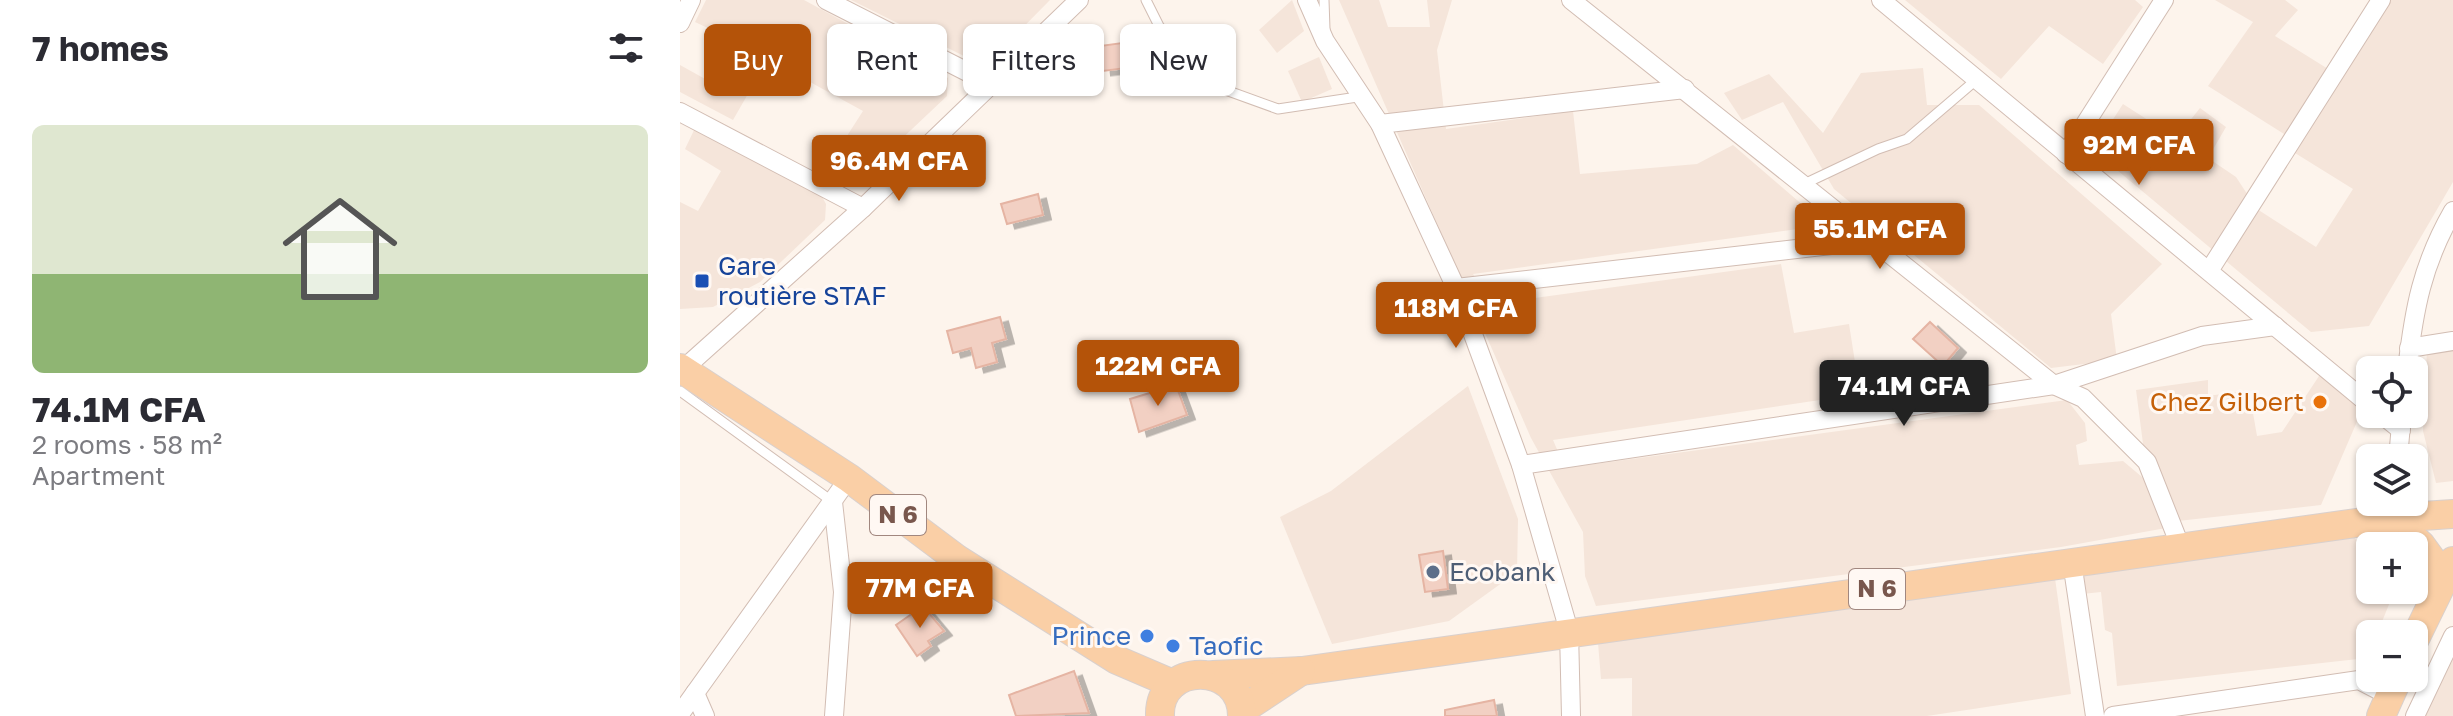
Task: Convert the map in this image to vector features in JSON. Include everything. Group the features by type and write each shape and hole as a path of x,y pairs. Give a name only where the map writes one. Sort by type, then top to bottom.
{"main road":[{"name":"N 6","path":"681,375 849,478 957,559 1117,660 1173,684"},
{"name":"N 6","path":"2428,512 2453,514"},
{"name":"N 6","path":"1213,675 1302,671 1569,631 2181,548 2360,516"},
{"path":"2398,516 2421,545 2450,570 2425,620"},
{"name":"N 6","path":"1117,660 1158,716"},
{"name":"N 6","path":"1242,713 1302,671"},
{"path":"1158,716 1165,695 1173,684 1185,676 1213,675 1233,688 1242,713"}],"street":[{"path":"680,5 691,0"},
{"path":"680,23 691,0"},
{"path":"826,0 963,70"},
{"path":"1055,24 1079,0"},
{"path":"1307,0 1325,41 1380,124 1456,288 1521,465 1569,631 1571,716"},
{"path":"1571,0 2054,385 2083,398 2147,462 2181,548"},
{"path":"1881,0 2356,393"},
{"path":"2209,271 2381,0"},
{"path":"2066,154 2161,1"},
{"path":"1380,124 1685,89"},
{"path":"681,375 981,96"},
{"path":"680,112 863,208"},
{"path":"2408,356 2424,267 2453,211"},
{"path":"1456,288 1875,240"},
{"path":"1521,465 2054,385 2202,336 2275,326"},
{"path":"2409,348 2453,341"},
{"path":"680,714 849,478"},
{"path":"833,502 843,592 834,716"},
{"path":"2072,562 2095,716"},
{"path":"2415,716 2453,636"},
{"path":"2113,716 2359,680 2389,697"},
{"path":"695,693 705,716"}],"lane":[{"path":"1146,0 1159,26 1209,84 1278,109 1364,96"},
{"path":"1324,0 1325,41"},
{"path":"1804,184 1878,149 1907,139 1976,80"},
{"path":"681,375 833,502"},
{"path":"843,592 936,575 957,559"}],"shaded area":[{"path":"706,0 804,0 848,24 827,24 827,91 811,83 811,24 704,26 695,22"},
{"path":"851,0 1050,0 1026,24 963,24 963,56 947,48 947,24 899,24"},
{"path":"1292,0 1304,31 1277,53 1259,30"},
{"path":"1339,0 1379,0 1388,27 1430,27 1427,0 1452,0 1437,50 1446,129 1573,111 1580,174 1697,164 1733,145 1826,225 1473,274 1492,304 1781,264 1794,333 1849,324 1860,394 1553,440 1565,468 2067,400 2085,423 2087,441 2076,445 2079,465 2123,461 2148,482 2136,390 2208,380 2208,396 2249,390 2257,436 2282,432 2321,373 2356,405 2356,424 2321,505 2169,522 2166,528 2061,547 1596,606 1585,576 1583,532 1531,438"},
{"path":"1905,0 2135,0 2143,7 2103,64 2049,26 2001,79"},
{"path":"2215,0 2285,0 2298,10 2275,36 2341,77 2391,0 2453,0 2453,182 2369,326 2311,332 2093,150 2123,104 2176,138 2200,108 2226,127 2208,158 2236,177 2257,209 2316,247 2353,189 2295,153 2300,144 2208,86 2253,22"},
{"path":"1319,57 1332,89 1302,102 1288,71"},
{"path":"680,65 704,78 704,96 747,96 733,120 680,92"},
{"path":"1923,68 1927,105 1979,105 2162,264 2111,314 2117,360 2051,368 1834,189 1783,102 1742,120 1724,93 1769,74 1823,133 1861,73"},
{"path":"836,96 947,96 875,164 845,139 863,111"},
{"path":"696,126 819,191 826,204 825,220 760,282 713,307 680,309 680,202 698,211 721,171 685,149"},
{"path":"2453,346 2453,481 2436,483 2423,431 2423,428 2428,428 2427,350"},
{"path":"1468,386 1518,519 1517,572 1449,621 1332,644 1280,517 1331,491"},
{"path":"2354,537 2356,604 2389,604 2383,620 2356,620 2356,659 2117,686 2112,633 2105,630 2101,592 2082,594 2080,574"},
{"path":"2055,578 2071,694 1927,716 1632,716 1632,678 1601,679 1598,643"},
{"path":"2453,652 2453,716 2420,716"}],"building":[{"path":"1120,43 1120,69 1104,71 1104,45"},
{"path":"1038,194 1043,215 1007,224 1001,204"},
{"path":"1000,317 1006,339 992,343 997,362 976,368 971,348 953,353 947,331"},
{"path":"1930,322 1958,348 1943,366 1913,339"},
{"path":"1176,385 1187,415 1139,432 1130,399"},
{"path":"1443,551 1448,589 1425,592 1419,555"},
{"path":"923,606 944,631 928,641 931,646 917,656 896,625"},
{"path":"1074,671 1089,713 1016,716 1009,695"},
{"path":"1494,700 1497,716 1445,716 1445,710"}],"place":[{"name":"Gare routière STAF","path":"702,281"},
{"name":"Chez Gilbert","path":"2320,402"},
{"name":"Ecobank","path":"1433,572"},
{"name":"Prince","path":"1147,636"},
{"name":"Taofic","path":"1173,646"}]}
